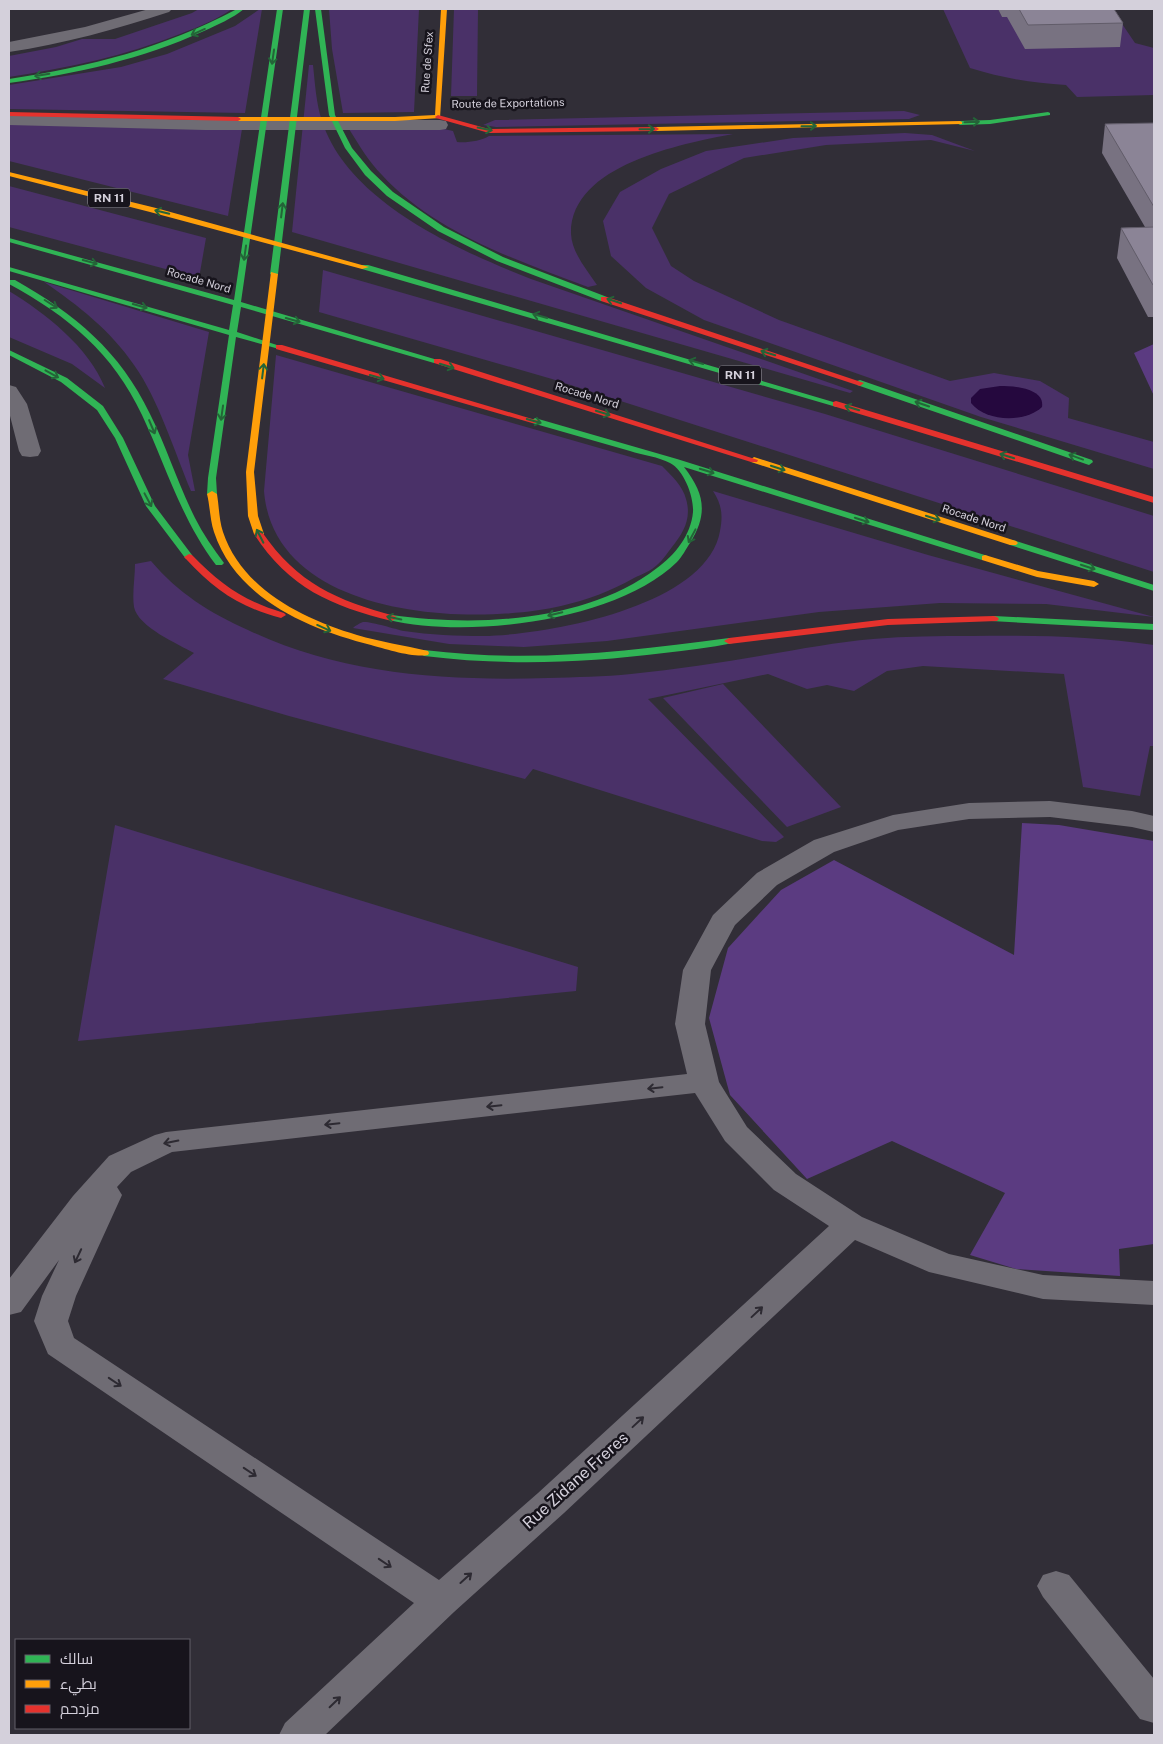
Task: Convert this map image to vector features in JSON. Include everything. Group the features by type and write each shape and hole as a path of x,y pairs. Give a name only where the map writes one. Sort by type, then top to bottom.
{"main road":[{"path":"9,81 78,68 142,52 184,38 241,9"},
{"path":"271,602 236,567 224,547 216,529 212,478 280,9"},
{"path":"306,9 250,480 250,505 255,525 262,540 276,560 296,579 336,600 372,613 404,620 437,624 507,623 580,608 615,596 645,581 669,564 686,546 696,527 699,508 695,489 689,476 674,461"},
{"path":"318,9 332,115 349,148 368,173 390,194 441,229 500,259 587,293 728,341 855,381 1100,466"},
{"name":"Rue de Sfex","path":"439,121 444,9"},
{"name":"Route de Exportations","path":"439,121 489,131 934,120 990,122 1025,114 995,109"},
{"path":"9,114 206,122"},
{"name":"Route de Exportations","path":"439,121 476,116"},
{"name":"RN 11","path":"9,174 325,255 840,404 1154,500"},
{"name":"Rocade Nord","path":"9,240 317,326 665,432 1154,588"},
{"path":"9,270 674,461 1036,574 1154,594"},
{"path":"9,280 57,307 102,344 121,369 136,392 193,526 209,552 226,571 271,602 333,632 382,646 464,658 530,661 657,651 778,633 896,621 1015,619 1154,627"},
{"path":"9,352 80,391 96,405 109,420 130,459 142,490 168,533 186,554 218,585 244,604 271,612 300,617"}],"street":[{"path":"9,47 51,41 121,24 164,9"},
{"path":"9,120 206,122 439,121"},
{"path":"9,392 17,404 30,450"},
{"path":"1154,824 1132,819 1050,809 969,811 893,823 824,846 766,879 723,921 697,970 690,1024 704,1082 736,1134 785,1182 851,1225 941,1264 1043,1287 1154,1293"},
{"path":"9,1303 84,1204 120,1164 166,1142 704,1082"},
{"path":"120,1164 56,1304 51,1321 60,1345 441,1600"},
{"name":"Rue Zidane Freres","path":"300,1735 441,1600 558,1496 851,1225"},
{"path":"1056,1586 1154,1707"}],"shaded area":[{"path":"199,9 232,9 200,26 138,49 52,70 9,77 9,56 56,47 82,39 115,39"},
{"path":"262,9 245,113 9,109 9,85 121,67 167,54 235,26"},
{"path":"329,9 419,9 414,112 343,113 332,49"},
{"path":"454,9 478,9 477,96 451,96"},
{"path":"943,9 998,9 1002,17 1081,15 1112,9 1135,43 1154,48 1154,95 1077,97 1066,85 1017,80 970,68"},
{"path":"309,65 313,65 317,100 322,121 335,150 355,176 380,199 409,220 471,253 531,279 853,391 850,393 292,232"},
{"path":"904,111 920,115 909,119 496,127 483,125 495,120"},
{"path":"9,124 242,129 228,216 9,161"},
{"path":"349,129 444,129 453,131 457,142 469,142 489,136 733,134 686,144 632,162 608,175 589,191 576,210 571,234 577,255 597,285 588,287 478,243 426,213 403,195 377,170"},
{"path":"905,133 932,135 975,151 931,140 826,145 744,158 669,194 652,228 671,266 694,281 779,320 950,381 994,373 1040,381 1069,398 1068,418 1154,442 1154,469 981,417 704,320 646,288 611,256 603,221 620,192 661,169 706,151 793,138"},
{"path":"9,186 206,238 199,278 9,227"},
{"path":"323,270 825,414 1154,516 1154,572 552,379 319,312"},
{"path":"44,282 209,332 188,455 195,491 191,491 166,426 151,393 134,365 115,341 93,319"},
{"path":"9,291 51,321 77,345 98,373 105,388 72,364 9,337"},
{"path":"1154,344 1154,396 1134,353"},
{"path":"276,355 662,466 676,481 684,494 688,506 685,525 680,536 665,556 652,569 608,591 561,606 522,612 476,615 428,612 381,604 338,588 301,565 276,533 264,491"},
{"path":"1000,386 1027,389 1034,392 1042,401 1042,407 1026,416 1006,418 986,414 971,403 971,398 980,389"},
{"path":"713,491 928,555 1154,617 1046,604 940,603 819,612 607,641 524,647 449,644 353,628 362,622 366,622 404,631 483,636 545,630 620,612 656,597 686,579 709,557 720,531 721,520 720,506"},
{"path":"151,561 172,583 195,601 248,630 284,645 320,657 357,666 433,676 509,679 621,675 715,663 846,642 910,637 1063,637 1154,645 1154,746 1150,746 1140,796 1083,787 1064,674 923,666 887,671 854,691 827,685 807,689 768,674 648,699 784,837 776,842 762,841 533,769 525,779 289,716 163,679 194,653 151,628 137,614 133,602 135,564"},
{"path":"723,684 841,807 787,827 663,698"},
{"path":"1022,823 1059,825 1154,841 1154,1244 1119,1249 1120,1276 1016,1269 970,1255 1005,1193 892,1141 807,1179 730,1095 709,1018 728,948 781,890 834,860 1014,955"},
{"path":"115,825 578,967 576,991 78,1041"}],"building":[{"path":"1019,9 1114,9 1123,23 1028,25"},
{"path":"1154,123 1154,207 1105,124"},
{"path":"1154,227 1154,285 1153,285 1121,228"}],"traffic: fast":[{"path":"9,81 70,71 128,57 185,37 241,9"},
{"path":"212,494 212,478 280,9"},
{"path":"274,274 307,9"},
{"path":"318,9 332,115 349,148 368,173 390,194 441,229 500,259 604,299"},
{"path":"960,123 990,122 1048,114"},
{"path":"9,240 153,279 437,361"},
{"path":"365,267 836,404"},
{"path":"9,269 279,347"},
{"path":"12,282 62,312 83,328 118,366 146,413 191,520 208,549 219,563"},
{"path":"9,352 64,380 100,408 119,438 151,506 189,557"},
{"path":"860,383 1089,462"},
{"path":"535,421 674,461 985,558"},
{"path":"392,618 426,623 468,624 514,621 560,613 605,601 644,583 675,559 694,529 697,519 698,509 695,492 687,476 674,461"},
{"path":"1013,543 1154,588"},
{"path":"994,619 1154,627"},
{"path":"424,653 462,658 538,660 615,655 729,641"}],"traffic: slow":[{"path":"438,117 444,9"},
{"path":"238,119 395,119 438,117"},
{"path":"656,129 960,123"},
{"path":"9,174 153,210 365,267"},
{"path":"259,534 253,516 250,472 274,274"},
{"path":"754,460 1013,543"},
{"path":"212,494 219,532 234,563 257,589 286,609 319,625 354,638 424,653"},
{"path":"985,558 1037,574 1094,584"}],"traffic: jam":[{"path":"9,114 238,119"},
{"path":"438,117 489,131 656,129"},
{"path":"604,299 860,383"},
{"path":"279,347 535,421"},
{"path":"437,361 754,460"},
{"path":"836,404 1154,500"},
{"path":"259,534 270,551 284,566 315,590 352,606 392,618"},
{"path":"189,557 220,587 241,601 281,615"},
{"path":"729,641 888,622 994,619"}]}
